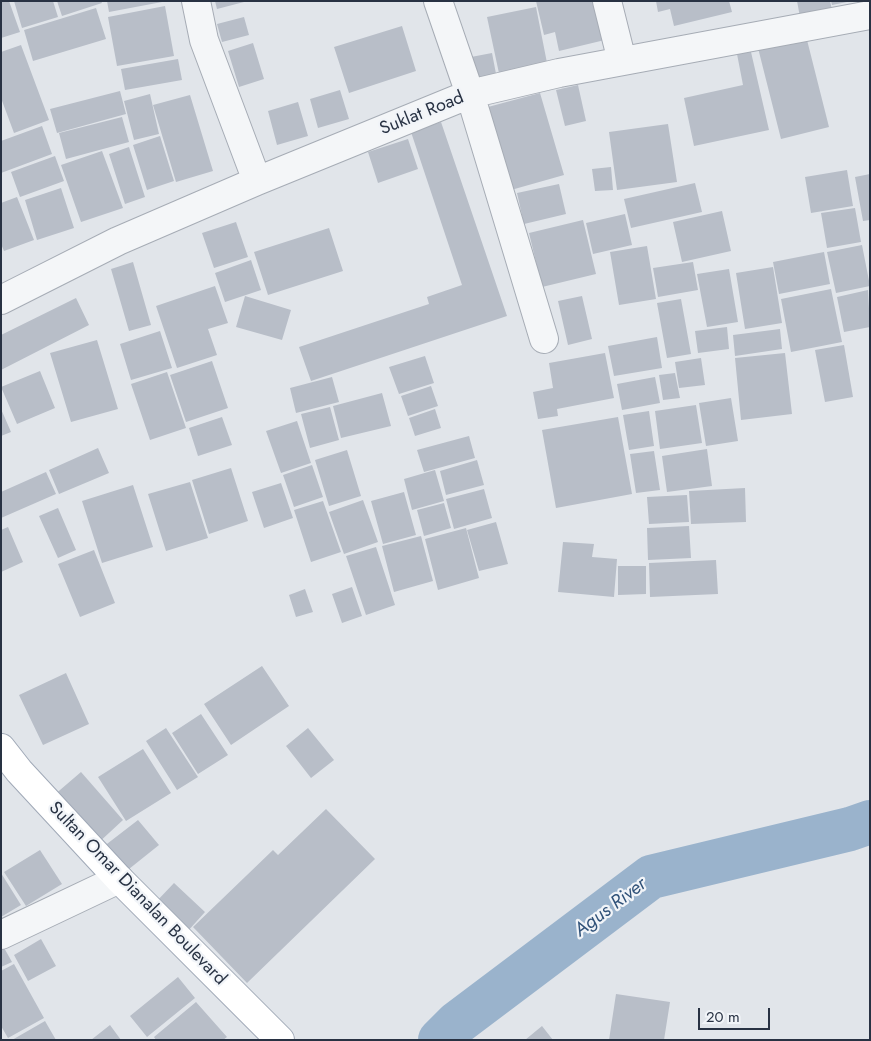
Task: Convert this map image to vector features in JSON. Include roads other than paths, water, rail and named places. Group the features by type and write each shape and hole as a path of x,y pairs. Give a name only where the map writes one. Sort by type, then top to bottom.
{"main road":[{"name":"Sultan Omar Dianalan Boulevard","path":"1,748 19,771 119,879 278,1038"}],"street":[{"path":"196,1 204,40 257,181"},
{"path":"438,1 470,94 544,340"},
{"path":"607,1 622,61"},
{"name":"Suklat Road","path":"1,300 118,241 257,181 470,94 559,73 870,15"},
{"path":"1,936 119,879"}],"waterway":[{"name":"Agus River","path":"440,1040 457,1023 651,877 850,829 870,822"}]}
